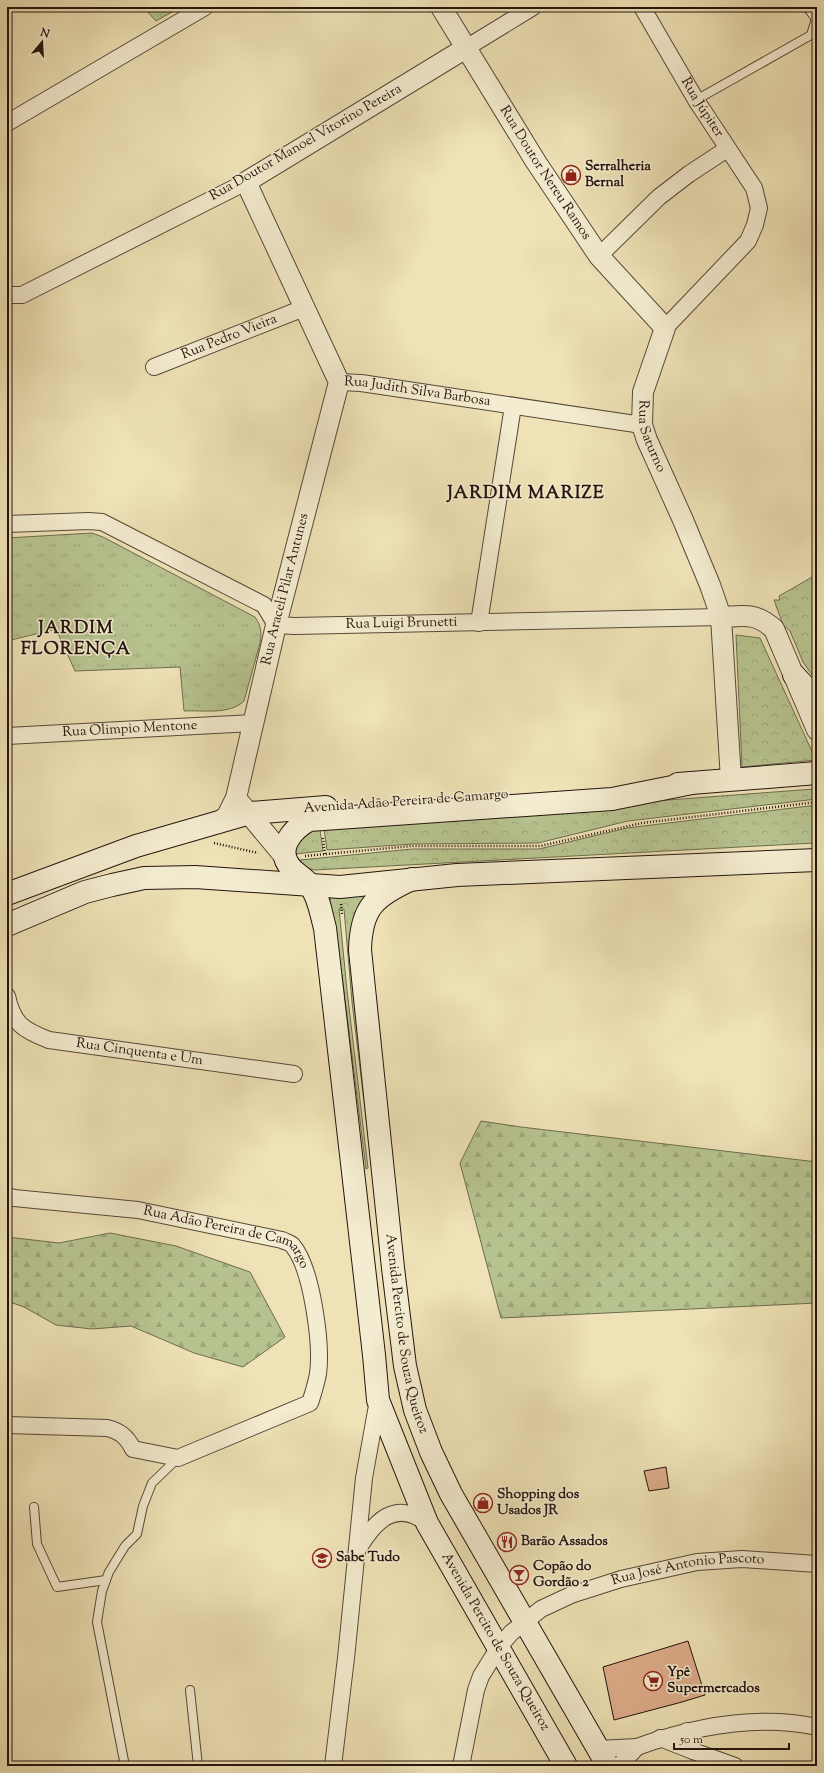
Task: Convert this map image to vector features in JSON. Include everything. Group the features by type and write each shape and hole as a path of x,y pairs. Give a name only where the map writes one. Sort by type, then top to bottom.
{"main road":[{"path":"794,675 817,700"},
{"name":"Avenida Adão Pereira de Camargo","path":"7,894 136,846 218,823 243,805 692,783 806,774 817,779"},
{"path":"309,884 291,868 285,857 288,838 298,826 309,820 612,799 692,783"},
{"path":"623,869 674,859 817,848"},
{"path":"7,925 86,892 112,884 144,878 195,877 340,887 412,879 817,860"},
{"name":"Avenida Percito de Souza Queiroz","path":"412,879 388,890 374,901 365,918 361,933 360,950 393,1268 405,1366 416,1410 431,1452 451,1494 603,1758"},
{"path":"273,882 286,887 303,898 313,908 323,923"},
{"name":"Avenida Percito de Souza Queiroz","path":"309,884 319,906 323,923 378,1400 427,1523 566,1766"}],"street":[{"path":"7,124 205,7"},
{"name":"Rua Doutor Nereu Ramos","path":"441,7 536,162 599,256 665,328"},
{"name":"Rua Doutor Manoel Vitorino Pereira","path":"7,295 22,295 246,182 533,7"},
{"name":"Rua Júpiter","path":"642,7 696,100 754,188 759,208"},
{"path":"599,256 659,197 689,174 727,149"},
{"name":"Rua Judith Silva Barbosa","path":"246,182 338,382 361,383 642,425"},
{"name":"Rua Saturno","path":"731,780 721,617 692,542 647,440 642,425 643,392 665,328 748,241 755,225 759,208"},
{"name":"Rua Pedro Vieira","path":"154,367 304,308"},
{"name":"Rua Araceli Pilar Antunes","path":"243,805 253,723 276,625 338,382"},
{"path":"479,623 513,406"},
{"path":"7,524 88,520 102,522 264,605 276,625"},
{"path":"723,646 729,630 736,623 755,617 764,621 774,629 817,730"},
{"name":"Rua Luigi Brunetti","path":"276,625 479,623 755,617"},
{"name":"Rua Olimpio Mentone","path":"7,736 253,723"},
{"path":"243,805 285,857"},
{"name":"Rua Cinquenta e Um","path":"7,996 9,1006 17,1023 32,1034 49,1040 294,1074"},
{"name":"Rua Adão Pereira de Camargo","path":"7,1196 14,1198 138,1210 282,1240 292,1244 300,1258 306,1274 317,1331 318,1373 310,1404 178,1458"},
{"path":"333,1766 346,1658 364,1478 378,1400"},
{"path":"7,1425 107,1428 119,1431 129,1440 133,1449 178,1458"},
{"path":"356,1552 371,1529 385,1516 408,1512 419,1516 427,1523"},
{"name":"Rua José Antonio Pascoto","path":"461,1766 476,1690 481,1676 499,1647 524,1622 541,1609 571,1595 621,1579 697,1562 742,1559 817,1564"},
{"path":"512,1601 532,1609 541,1609"},
{"path":"603,1758 660,1738 720,1724 766,1721 794,1722 817,1727"},
{"path":"686,1731 693,1751"},
{"path":"660,1738 735,1766"},
{"path":"619,1766 637,1747"}],"lane":[{"path":"696,100 811,35 816,19 807,7"},
{"path":"125,1766 97,1622 102,1591 109,1572 125,1546 137,1534 143,1506 152,1482 178,1458"},
{"path":"34,1507 37,1544 57,1587 106,1580"},
{"path":"190,1690 198,1766"}],"path":[{"path":"325,855 412,846 540,846 642,823 817,802"}],"green space":[{"path":"143,7 181,7 156,21"},
{"path":"92,533 103,537 255,617 259,623 261,639 244,701 224,710 184,711 180,667 75,671 56,629 7,641 7,538"},
{"path":"814,576 817,586 817,682 803,662 790,631 783,625 774,600 780,600 779,596"},
{"path":"736,635 760,638 816,760 742,767"},
{"path":"817,789 817,799 628,821 538,843 412,844 327,850 323,822 575,807"},
{"path":"817,805 817,842 814,843 314,870 303,866 300,860 412,849 539,849 627,828"},
{"path":"319,822 323,851 295,854 294,840"},
{"path":"367,893 355,917 350,944 372,1167 352,1002 344,909 339,909 368,1168 366,1169 343,983 330,900 331,896"},
{"path":"481,1121 817,1162 817,1303 501,1318 460,1163"},
{"path":"110,1233 176,1246 250,1272 285,1337 243,1367 194,1353 131,1326 92,1329 56,1325 24,1307 7,1301 7,1237 59,1243"}],"building":[{"path":"666,1467 669,1488 649,1491 644,1471"},
{"name":"Ypê Supermercados","path":"688,1641 705,1695 614,1720 603,1667"}],"place":[{"name":"Serralheria Bernal","path":"571,175"},
{"name":"Shopping dos Usados JR","path":"483,1503"},
{"name":"Barão Assados","path":"507,1542"},
{"name":"Sabe Tudo","path":"322,1558"},
{"name":"Copão do Gordão 2","path":"519,1575"},
{"name":"Ypê Supermercados","path":"653,1681"}],"district":[{"name":"JARDIM MARIZE","path":"526,494"},
{"name":"JARDIM FLORENÇA","path":"76,639"}]}
